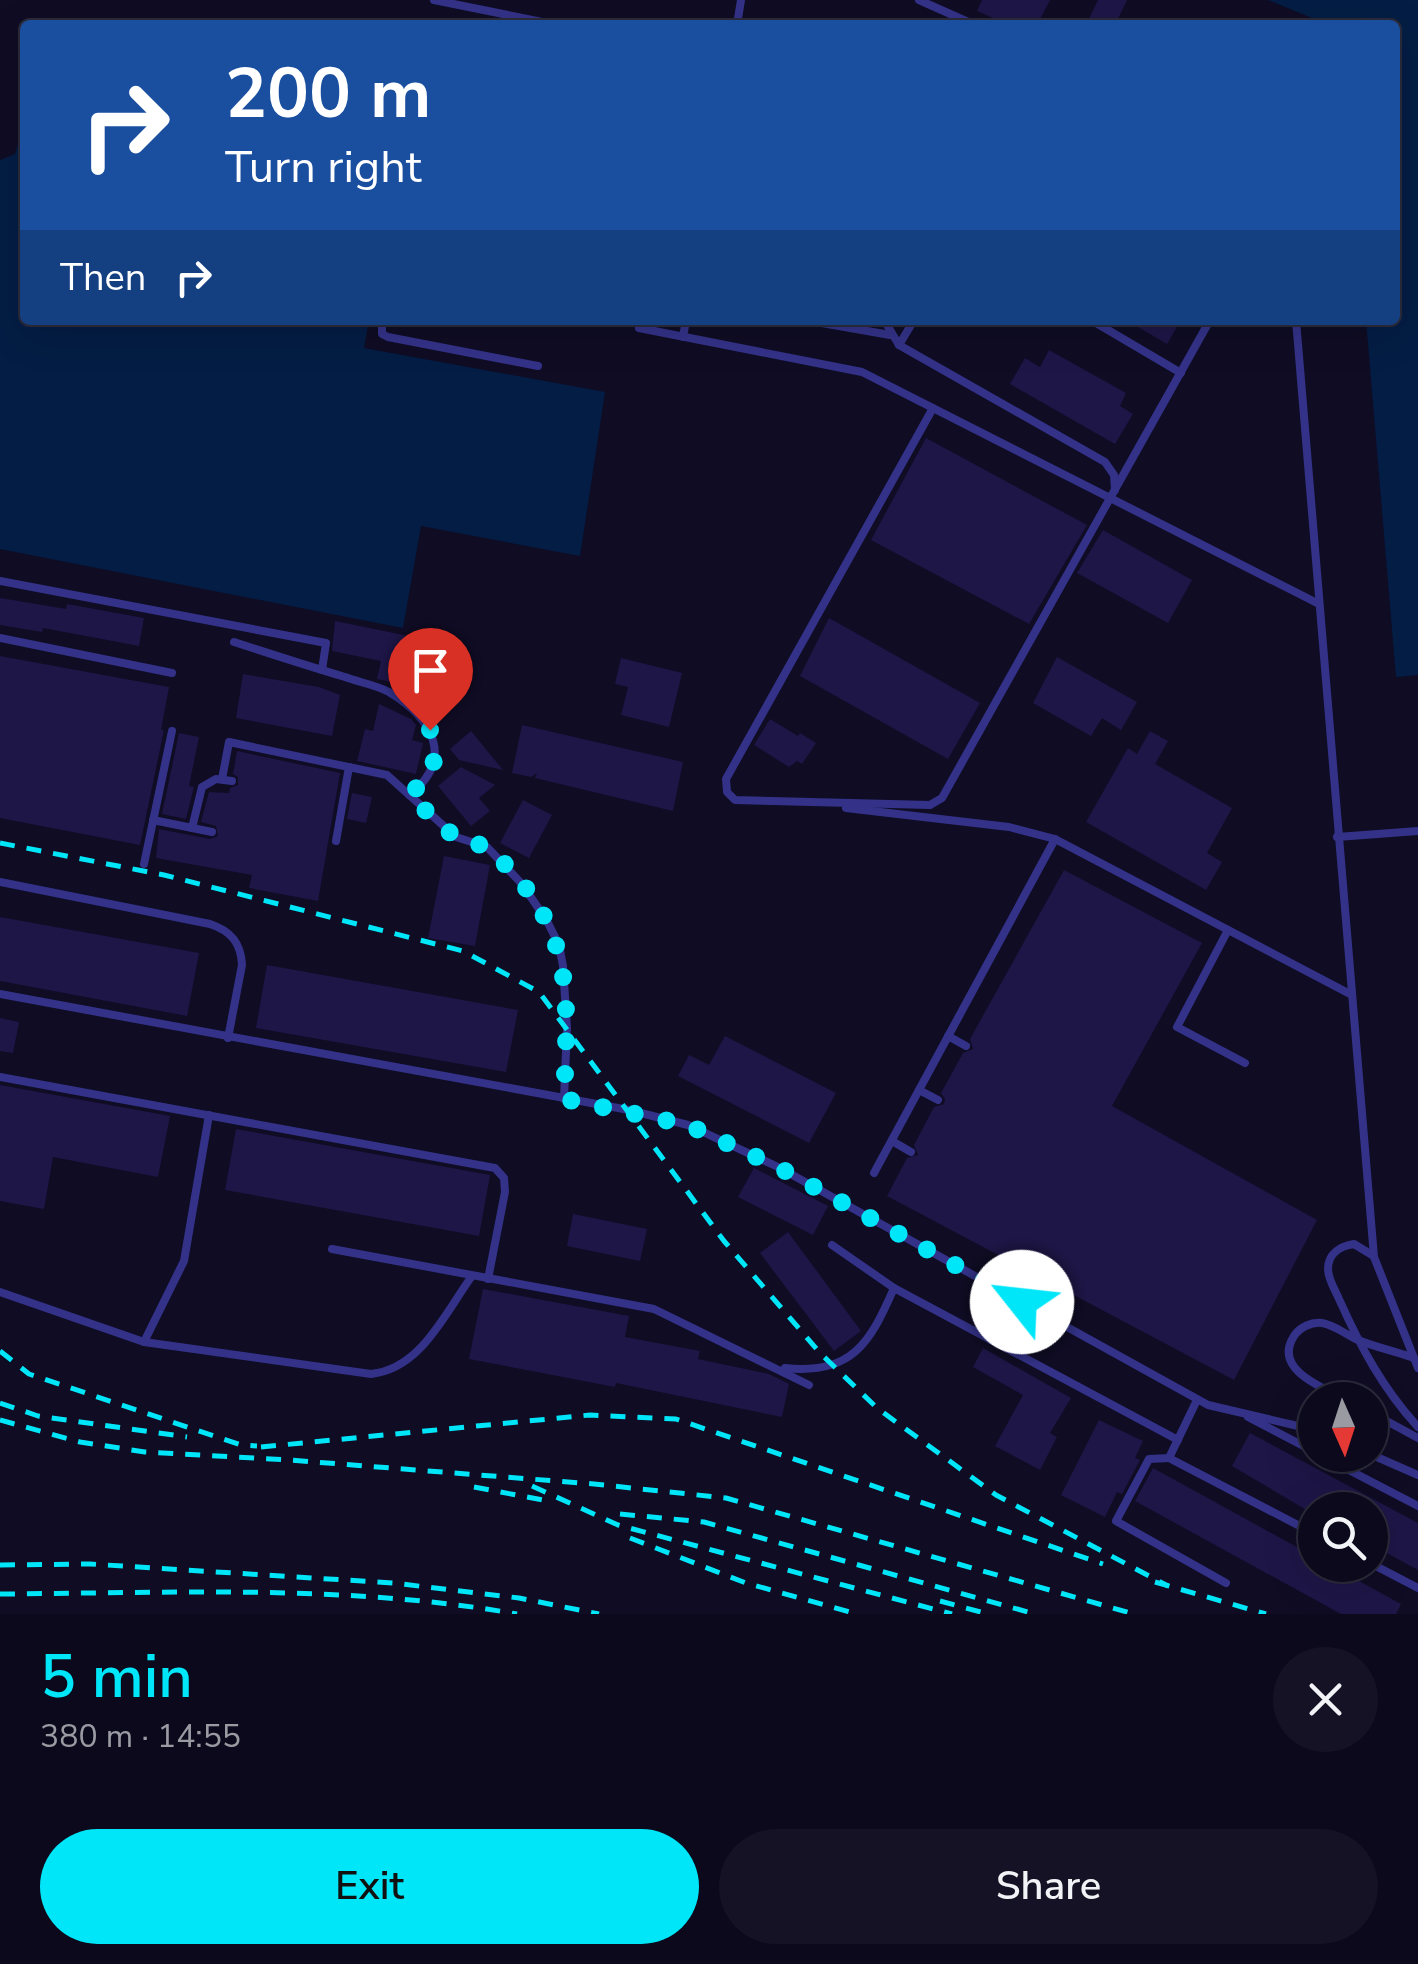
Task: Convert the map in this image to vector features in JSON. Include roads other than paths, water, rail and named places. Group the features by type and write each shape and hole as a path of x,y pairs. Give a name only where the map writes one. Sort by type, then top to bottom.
{"lane":[{"path":"434,0 532,20"},
{"path":"919,0 964,20"},
{"path":"382,325 382,334 388,336 538,366"},
{"path":"683,336 685,325"},
{"path":"834,325 890,335"},
{"path":"886,325 899,346 1105,462 1116,483 1110,498"},
{"path":"899,346 911,325"},
{"path":"1099,325 1180,373"},
{"path":"933,408 726,779 727,792 736,800 930,805 942,798 1207,325"},
{"path":"1296,325 1374,1258"},
{"path":"639,328 862,372 1319,604"},
{"path":"0,581 326,643 322,670"},
{"path":"0,638 172,673"},
{"path":"234,642 388,691 430,730 435,743 433,770 409,794"},
{"path":"144,864 172,731"},
{"path":"192,828 202,786 211,780 227,780 229,742 387,775 456,837 487,847 522,884 547,921 564,966 564,1099"},
{"path":"336,841 349,767"},
{"path":"813,803 1008,827 1055,839 1350,994"},
{"path":"153,820 212,832"},
{"path":"1337,837 1418,831"},
{"path":"874,1173 1055,839"},
{"path":"0,882 221,927 242,954 228,1038"},
{"path":"1228,930 1176,1027 1245,1064"},
{"path":"0,994 688,1125 778,1167 1208,1406 1298,1426"},
{"path":"948,1036 966,1046"},
{"path":"0,1077 495,1168 504,1178 506,1192 488,1278"},
{"path":"919,1090 938,1100"},
{"path":"144,1342 184,1261 210,1115"},
{"path":"892,1141 911,1152"},
{"path":"1418,1368 1374,1258 1354,1244 1340,1248 1330,1260 1329,1276 1357,1340 1391,1397 1418,1428"},
{"path":"832,1245 894,1288 1178,1440"},
{"path":"332,1250 654,1309 809,1385"},
{"path":"0,1292 144,1342 371,1374 388,1372 416,1354 472,1276"},
{"path":"776,1367 816,1369 849,1356 875,1332 894,1288"},
{"path":"1314,1382 1296,1372 1290,1346 1298,1330 1315,1322 1411,1356"},
{"path":"1169,1458 1198,1400"},
{"path":"1239,1412 1298,1443"},
{"path":"1388,1422 1418,1438"},
{"path":"1226,1582 1116,1521 1149,1460 1169,1458 1298,1525"},
{"path":"1388,1462 1418,1475"},
{"path":"1353,1472 1418,1506"},
{"path":"1388,1572 1418,1588"}],"water":[{"path":"1268,0 1418,0 1418,675 1396,677 1366,325 1400,325 1400,20 1317,20"},
{"path":"20,137 20,325 368,325 364,348 605,392 580,556 421,526 403,628 0,549 0,160 15,154"}],"railway":[{"path":"0,843 164,875 463,951 539,992 724,1241 820,1353 877,1408 996,1495 1168,1586"},
{"path":"0,1351 29,1374 241,1445 257,1446"},
{"path":"0,1403 38,1416 187,1437"},
{"path":"261,1447 590,1415 676,1419 1103,1564"},
{"path":"0,1420 80,1442 145,1452 594,1484 726,1498 1134,1614"},
{"path":"532,1486 618,1525 952,1614"},
{"path":"474,1487 548,1501"},
{"path":"620,1514 704,1522 1035,1614"},
{"path":"630,1538 746,1583 857,1614"},
{"path":"0,1565 90,1564 393,1583 519,1598 599,1614"},
{"path":"1155,1582 1266,1614"},
{"path":"0,1594 324,1594 453,1604 517,1614"},
{"path":"940,1601 988,1614"}]}
